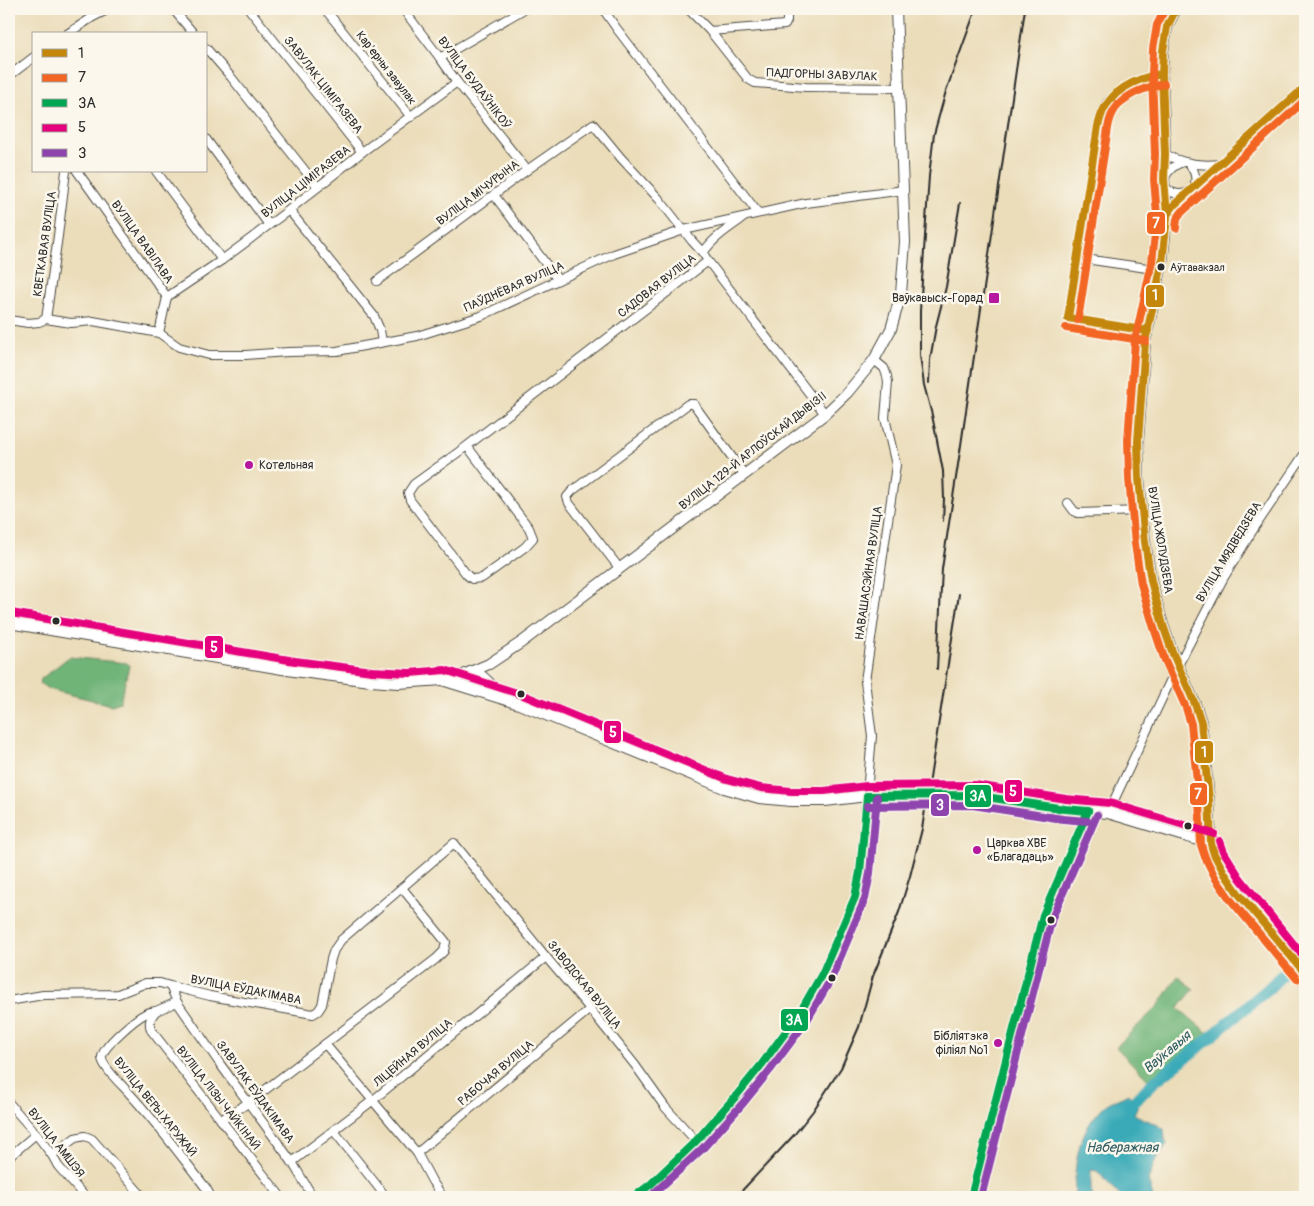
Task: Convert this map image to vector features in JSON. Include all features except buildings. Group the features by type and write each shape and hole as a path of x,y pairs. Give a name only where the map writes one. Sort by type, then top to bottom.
{"main road":[{"name":"ВУЛІЦА 129-Й АРЛОЎСКАЙ ДЫВІЗІІ","path":"443,680 463,676 475,671 496,660 522,642 824,414 846,394 874,360 892,330 901,294 905,242 896,9"},
{"name":"ВУЛІЦА ЖОЛУДЗЕВА","path":"1176,9 1167,27 1162,74 1165,154 1164,182 1168,216 1161,270 1145,342 1138,441 1142,511 1152,580 1163,625 1195,704 1200,722 1209,799 1211,844 1215,856 1232,884 1305,973"},
{"path":"9,623 372,681 410,683 443,680 506,699 747,796 791,801 825,801 867,796 973,795 1065,809 1108,813 1211,844"},
{"path":"490,682 490,672 496,660"},
{"path":"476,690 473,683 475,671 490,682 494,689 506,699"}],"street":[{"path":"71,32 109,9"},
{"path":"173,9 192,32"},
{"name":"ЗАВУЛАК ЦІМІРАЗЕВА","path":"248,9 362,152"},
{"name":"Карʼерны завулак","path":"325,9 411,117"},
{"name":"ВУЛІЦА БУДАЎНІКОЎ","path":"403,9 457,82 527,170"},
{"path":"440,58 524,9"},
{"path":"603,9 758,213"},
{"name":"ПАДГОРНЫ ЗАВУЛАК","path":"688,9 710,31 748,79 755,83 806,87 900,88"},
{"path":"710,31 785,24 787,21 786,9"},
{"path":"208,50 318,187"},
{"path":"9,76 32,59"},
{"path":"1161,270 1078,258 1101,114 1107,102 1125,88 1144,78 1162,74"},
{"name":"ВУЛІЦА ЦІМІРАЗЕВА","path":"167,297 222,260 362,152 457,82"},
{"path":"1168,216 1174,205 1305,88"},
{"name":"ВУЛІЦА МІЧУРЫНА","path":"377,281 527,170 593,124 684,230"},
{"path":"208,142 269,225"},
{"path":"1165,154 1186,163 1194,169 1196,178 1191,190 1183,194 1174,193 1170,191 1164,182 1170,169 1178,164 1186,163 1220,164"},
{"name":"КВЕТКАВАЯ ВУЛІЦА","path":"46,319 66,172"},
{"name":"ВУЛІЦА ВАВІЛАВА","path":"78,172 167,297 159,333"},
{"path":"157,172 222,260"},
{"name":"ПАЎДНЁВАЯ ВУЛІЦА","path":"159,333 179,347 209,355 337,351 417,336 481,316 614,254 684,230 806,203 904,190"},
{"path":"494,194 558,280"},
{"path":"289,210 374,316 380,330 382,342"},
{"path":"703,253 717,237 747,215"},
{"path":"684,230 708,261"},
{"name":"САДОВАЯ ВУЛІЦА","path":"467,446 529,528 533,538 525,547 482,578 472,579 410,500 408,493 414,484 467,446 708,261 824,414"},
{"path":"9,320 28,323 46,319 72,323 93,321 159,333"},
{"name":"НАВАШАСЭЙНАЯ ВУЛІЦА","path":"634,1197 651,1184 696,1141 762,1064 799,1014 822,974 855,897 860,872 872,736 865,681 896,465 884,418 887,376 884,368 874,360"},
{"path":"620,569 569,502 567,497 572,491 688,404 694,404 744,474"},
{"name":"ВУЛІЦА МЯДВЕДЗЕВА","path":"1108,813 1178,666 1224,579 1253,530 1305,452"},
{"path":"1068,503 1078,513 1142,511"},
{"path":"971,1197 1043,915 1088,811"},
{"name":"ЗАВОДСКАЯ ВУЛІЦА","path":"454,842 635,1065 666,1107 696,1141"},
{"name":"ВУЛІЦА ЕЎДАКІМАВА","path":"170,986 252,1004 313,1014 322,1005 331,959 334,950 341,940 454,842"},
{"path":"221,1120 248,1103 444,951 446,942 402,888"},
{"name":"ЛІЦЕЙНАЯ ВУЛІЦА","path":"292,1162 372,1101 546,956"},
{"path":"9,1001 43,995 118,994 146,983 160,983 170,986"},
{"name":"ВУЛІЦА ЕЎДАКІМАВА","path":"170,986 177,1002"},
{"path":"156,1011 177,1002"},
{"name":"ЗАВУЛАК ЕЎДАКІМАВА","path":"177,1002 292,1162 312,1197"},
{"name":"РАБОЧАЯ ВУЛІЦА","path":"417,1154 590,1009"},
{"name":"ВУЛІЦА ВЕРЫ ХАРУЖАЙ","path":"156,1011 145,1014 117,1036 103,1054 103,1062 149,1114 211,1197"},
{"name":"ВУЛІЦА ЛІЗЫ ЧАЙКІНАЙ","path":"156,1011 150,1018 149,1025 151,1030 281,1197"},
{"path":"325,1044 417,1154 443,1197"},
{"name":"ВУЛІЦА АМШЭЯ","path":"9,1103 36,1134 58,1166 84,1197"},
{"path":"334,1131 386,1197"},
{"path":"9,1157 36,1134"},
{"path":"52,1155 75,1138 85,1136 92,1140 143,1197"}],"green space":[{"path":"69,657 127,663 129,666 120,702 112,705 48,689 40,683 41,679"},
{"path":"1178,976 1194,989 1178,1008 1209,1034 1150,1082 1116,1047 1159,1005"}],"water":[{"name":"Наберажная","path":"1128,1094 1138,1105 1134,1114 1164,1129 1167,1144 1156,1159 1148,1180 1153,1197 1121,1197 1097,1171 1091,1170 1093,1197 1075,1197 1075,1175 1078,1154 1080,1144 1089,1124 1104,1106"}],"waterway":[{"name":"Ваўкавыя","path":"1122,1113 1155,1081 1268,989 1305,952"}],"railway":[{"path":"943,521 943,471 924,385 920,355 920,311 929,176 934,134 946,91 976,9"},
{"path":"937,669 942,569 1025,9"},
{"path":"929,383 930,360 946,287 960,203"},
{"path":"736,1197 794,1135 813,1111 841,1068 859,1027 873,976 899,912 922,829 959,594"}],"transit line":[{"name":"7","path":"1165,9 1157,25 1153,49 1152,74 1154,180 1157,215 1152,262 1135,341 1128,440 1129,479 1135,544 1141,584 1154,628 1191,724 1199,800 1201,845 1205,857 1216,879 1230,899 1297,979"},
{"name":"1","path":"1176,9 1167,27 1163,51 1164,179 1167,215 1162,264 1145,342 1138,441 1139,478 1145,542 1151,581 1163,625 1201,722 1209,799 1211,844 1214,854 1238,893 1305,973"},
{"name":"1","path":"1068,318 1101,114 1105,106 1124,87 1147,77 1162,74"},
{"name":"7","path":"1078,320 1110,118 1115,109 1131,95 1143,89 1164,84"},
{"name":"1","path":"1166,227 1167,215 1174,205 1305,87"},
{"name":"7","path":"1176,228 1177,219 1182,212 1305,100"},
{"name":"1","path":"1068,318 1148,331"},
{"name":"7","path":"1066,328 1146,341"},
{"name":"5","path":"11,613 295,661 372,671 410,673 445,670 523,695 727,779 761,788 791,791 824,791 867,786 975,785 1066,799 1110,803 1214,834"},
{"name":"3А","path":"867,796 973,795 1088,811"},
{"name":"3А","path":"634,1197 651,1184 696,1141 762,1064 799,1014 822,974 855,897 860,872 867,796"},
{"name":"3","path":"650,1197 703,1148 744,1102 807,1020 831,979 865,899 870,873 877,797"},
{"name":"3","path":"867,806 972,805 1087,821"},
{"name":"3А","path":"971,1197 1043,915 1088,811"},
{"name":"3","path":"981,1197 1052,918 1097,815"},
{"name":"5","path":"1220,841 1224,852 1240,878 1305,958"}],"place":[{"name":"Аўтавакзал","path":"1161,267"},
{"name":"Ваўкавыск-Горад","path":"994,298"},
{"name":"Котельная","path":"249,465"},
{"name":"Царква ХВЕ «Благадаць»","path":"977,850"},
{"name":"Бібліятэка філіял №1","path":"998,1043"}]}
